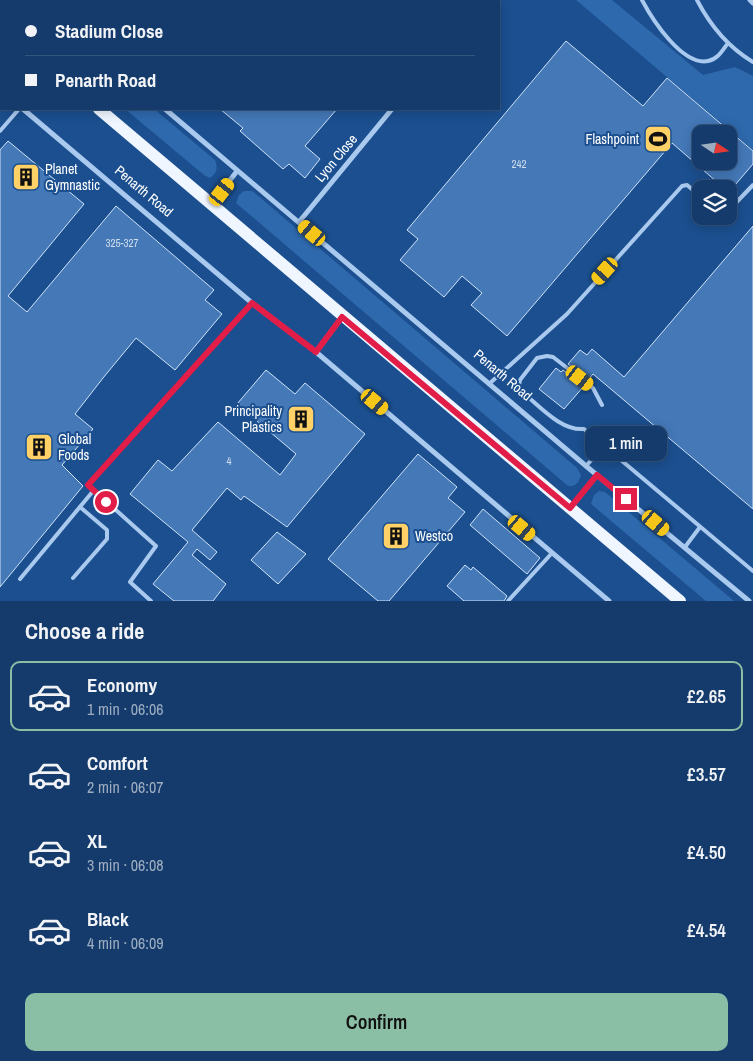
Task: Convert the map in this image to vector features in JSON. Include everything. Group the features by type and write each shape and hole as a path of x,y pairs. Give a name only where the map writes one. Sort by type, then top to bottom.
{"main road":[{"path":"100,110 679,601"}],"street":[{"path":"750,0 753,3"},
{"name":"Penarth Road","path":"25,110 252,303 316,352 609,601"},
{"name":"Penarth Road","path":"166,110 586,466 749,601"},
{"name":"Lyon Close","path":"299,222 388,110"},
{"path":"212,204 237,171"},
{"path":"316,352 342,317"},
{"path":"570,508 597,475"}],"lane":[{"path":"642,0 663,33 690,57 698,61 708,61 718,57 728,43"},
{"path":"697,0 707,20 728,43 753,62"},
{"path":"0,131 18,110"},
{"path":"489,384 566,314 682,186 687,185 692,189"},
{"path":"737,202 753,185"},
{"path":"151,601 130,582 156,546 88,485 252,303"},
{"path":"602,405 593,388 553,357 542,356 537,358 520,380 521,391 565,426 584,429 753,571"},
{"path":"586,466 604,446"},
{"path":"20,579 94,490"},
{"path":"73,578 107,539 108,534 107,530 80,507"},
{"path":"684,548 700,527"},
{"path":"508,601 552,553"}],"shaded area":[{"path":"576,0 612,0 703,75 735,67 753,76 753,150 738,137 738,125 724,125"},
{"path":"126,110 155,110 215,160 217,168 214,174 210,178"},
{"path":"244,191 252,191 256,194 577,468 581,475 577,484 568,486 236,203 239,195"},
{"path":"599,491 605,492 734,601 706,601 591,504 594,495"}],"building":[{"path":"566,41 643,106 667,78 722,125 692,125 692,160 672,143 507,336 471,305 482,293 462,276 444,297 400,260 418,239 407,230"},
{"path":"221,110 336,110 305,146 320,159 305,178 289,164 283,169 240,131 243,128"},
{"path":"738,138 753,151 753,164 737,183 737,180 715,180 703,170 738,170"},
{"path":"8,141 84,204 8,296 27,312 116,206 214,290 205,300 222,314 175,370 136,338 103,378 75,414 93,429 62,465 83,486 0,587 0,150"},
{"path":"753,226 753,509 593,374 588,380 568,364 580,350 587,355 592,349 624,377"},
{"path":"556,368 561,372 563,370 584,386 564,409 539,389"},
{"path":"266,370 295,394 305,383 365,434 287,527 244,496 241,500 227,488 192,530 217,552 210,560 197,549 192,555 226,584 213,601 174,601 153,584 188,542 130,494 158,460 172,471 218,422 280,475 296,454 237,404"},
{"name":"Westco","path":"418,454 457,487 448,498 465,512 389,601 378,601 328,559"},
{"name":"Westco","path":"483,509 540,558 527,574 470,525"},
{"path":"277,532 306,554 278,584 251,560"},
{"path":"465,565 471,570 473,567 507,596 504,601 464,601 447,586"}],"place":[{"name":"Flashpoint","path":"658,139"},
{"name":"Planet Gymnastic","path":"26,177"},
{"name":"Principality Plastics","path":"301,419"},
{"name":"Global Foods","path":"39,447"},
{"name":"Westco","path":"396,536"}],"route":[{"path":"106,502 88,485 252,303 316,352 342,317 570,508 597,475 626,499"}]}
